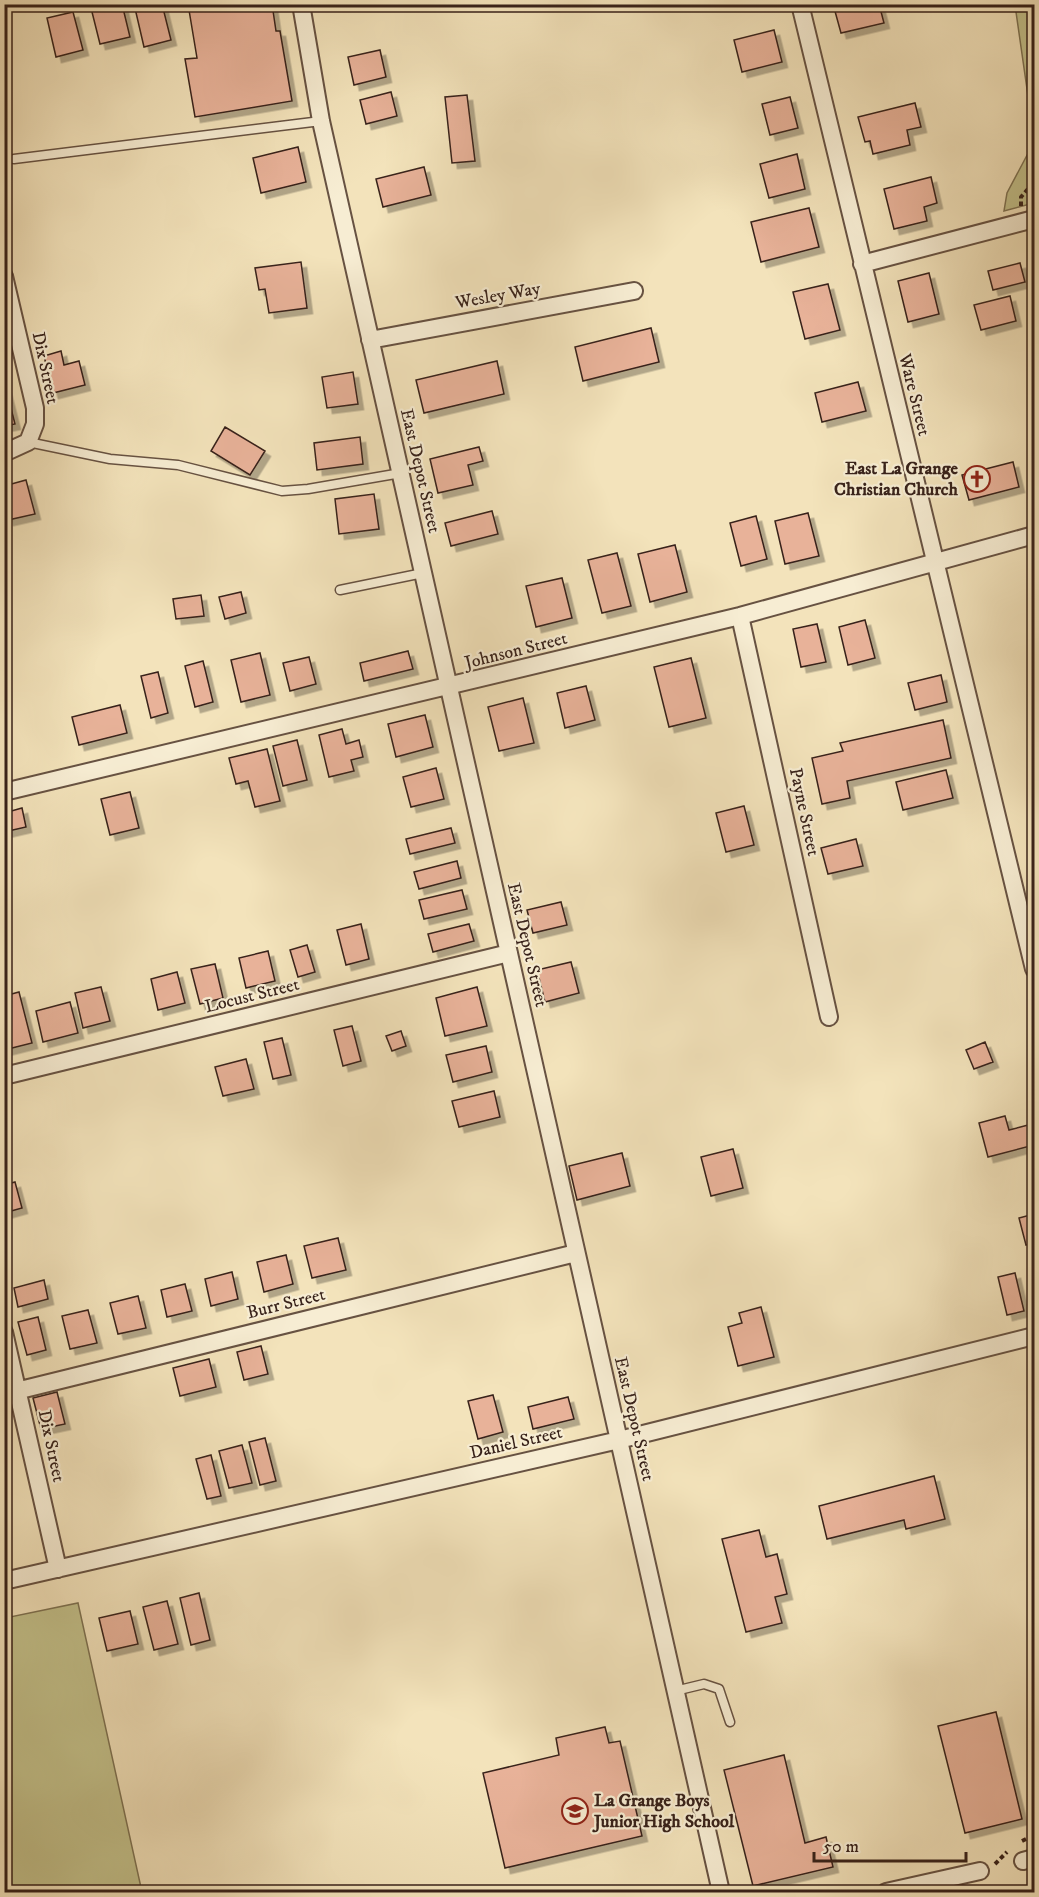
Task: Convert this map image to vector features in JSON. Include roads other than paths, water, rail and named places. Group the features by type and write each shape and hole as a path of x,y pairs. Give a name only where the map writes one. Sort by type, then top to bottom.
{"street":[{"name":"East Depot Street","path":"301,4 321,121 721,1893"},
{"name":"Ware Street","path":"800,4 1035,969"},
{"path":"862,264 1028,214"},
{"name":"Dix Street","path":"4,276 35,408 35,424 28,442"},
{"name":"Wesley Way","path":"370,340 634,291"},
{"path":"4,453 28,442"},
{"name":"Johnson Street","path":"4,792 449,688 740,616 1035,535"},
{"name":"Payne Street","path":"740,616 829,1017"},
{"name":"Locust Street","path":"4,1076 509,953"},
{"name":"Burr Street","path":"12,1392 576,1253"},
{"name":"Dix Street","path":"4,1332 12,1392 58,1569"},
{"name":"Daniel Street","path":"4,1581 619,1440 1035,1336"},
{"path":"886,1893 980,1871"}],"lane":[{"path":"14,159 321,121"},
{"path":"28,442 110,459 178,465 282,490 308,489 400,473"},
{"path":"340,590 423,573"},
{"path":"675,1691 704,1684 719,1689 730,1722"}],"place":[{"name":"East La Grange Christian Church","path":"977,479"},
{"name":"La Grange Boys Junior High School","path":"575,1811"}]}
